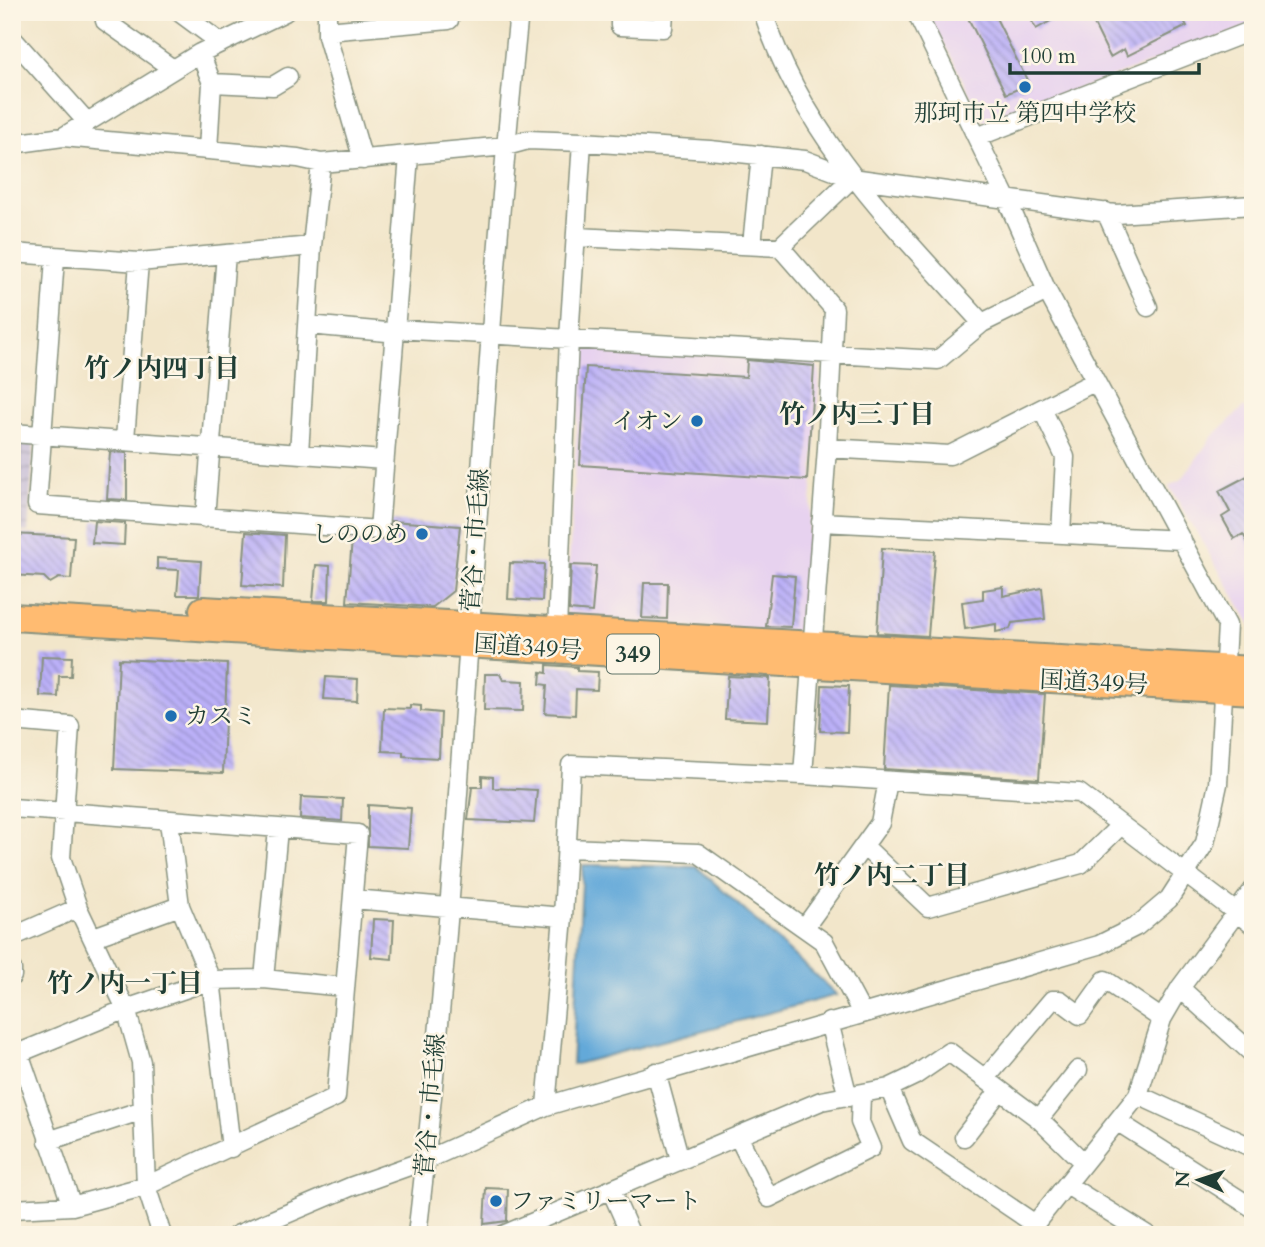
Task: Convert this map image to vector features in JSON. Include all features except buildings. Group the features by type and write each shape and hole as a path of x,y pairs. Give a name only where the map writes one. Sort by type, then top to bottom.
{"highway":[{"name":"国道349号","path":"12,601 468,633 1224,679 1253,691"},
{"name":"国道349号","path":"12,617 468,633 557,630 812,655"},
{"name":"国道349号","path":"1224,679 1253,670"}],"street":[{"path":"179,12 221,43"},
{"path":"63,137 200,53 285,12"},
{"path":"327,12 327,31 363,160"},
{"name":"菅谷・市毛線","path":"417,1235 448,908 491,333 519,12"},
{"path":"620,12 620,26 663,27 664,12"},
{"path":"763,12 776,54 813,120 852,178 982,323"},
{"path":"237,1235 350,1187 426,1160 546,1106 1099,945 1137,926 1169,900 1205,843 1218,784 1227,625 1047,291 1007,200 916,12"},
{"path":"327,31 449,20"},
{"path":"105,21 173,69"},
{"path":"977,137 1253,30"},
{"path":"12,38 87,122"},
{"path":"200,53 212,83 208,150"},
{"path":"212,83 273,86 288,78"},
{"path":"12,144 63,137 298,158 321,163 506,146 528,140 582,142 805,160 852,178 1106,212 1253,205"},
{"path":"557,630 569,338 582,142"},
{"path":"752,245 761,155"},
{"path":"55,258 37,505 379,530 409,156"},
{"path":"299,453 312,246 321,163"},
{"path":"780,247 852,178"},
{"path":"1106,212 1148,307"},
{"path":"576,237 780,247 834,309 827,448 803,775"},
{"path":"12,253 139,262 312,246"},
{"path":"205,518 226,254"},
{"path":"125,439 139,262"},
{"path":"308,325 387,332 396,329 491,333 938,360 982,323 1047,291"},
{"path":"827,448 950,455 1094,382"},
{"path":"1042,409 1065,457 1061,534"},
{"path":"12,433 125,439 384,460"},
{"path":"821,522 1182,540"},
{"path":"12,721 70,726 61,858 78,908 126,1009 141,1062 146,1186 162,1235"},
{"path":"546,1106 564,917 571,765 803,775 1079,793 1253,925"},
{"path":"805,927 880,824 888,781"},
{"path":"12,808 358,834 336,1097 146,1186 72,1206 12,1209"},
{"path":"169,821 180,906 211,980 231,1148"},
{"path":"864,846 929,907 1081,864 1121,825"},
{"path":"264,979 278,829"},
{"path":"567,848 698,853 824,942 862,1013"},
{"path":"889,1088 912,1141 1031,1229 1138,1095 1162,1019 1180,988 1253,890"},
{"path":"353,899 564,917"},
{"path":"94,937 180,906"},
{"path":"12,937 78,908"},
{"path":"12,969 12,976"},
{"path":"72,1206 16,1055 126,1009 211,980 264,979 344,987"},
{"path":"964,1137 993,1084 1052,1000 1060,1000 1080,1015 1105,980 1162,1019"},
{"path":"1180,988 1253,1054"},
{"path":"738,1136 769,1198 871,1148 860,1122 829,1022"},
{"path":"502,1235 526,1231 611,1190 821,1101 889,1088 914,1076 949,1052 1039,1119 1083,1163"},
{"path":"1039,1119 1078,1070"},
{"path":"656,1072 680,1160"},
{"path":"1138,1095 1253,1148"},
{"path":"48,1141 143,1110"},
{"path":"1118,1122 1253,1208"},
{"path":"1067,1185 1147,1235"},
{"path":"611,1190 631,1235"}],"shaded area":[{"name":"那珂市立 第四中学校","path":"925,12 1253,12 1253,25 989,122 982,120 950,54"},
{"path":"592,345 810,358 820,370 803,623 794,634 566,618 581,356"},
{"path":"1244,407 1253,424 1253,628 1169,486 1182,479 1212,437"},
{"path":"12,439 34,440 28,532 12,531"}],"water":[{"path":"583,865 697,867 837,995 572,1065"}],"place":[{"name":"那珂市立 第四中学校","path":"1025,87"},
{"name":"イオン","path":"697,421"},
{"name":"しののめ","path":"422,534"},
{"name":"カスミ","path":"171,716"},
{"name":"ファミリーマート","path":"496,1201"}],"district":[{"name":"竹ノ内四丁目","path":"162,368"},
{"name":"竹ノ内三丁目","path":"857,414"},
{"name":"竹ノ内二丁目","path":"892,875"},
{"name":"竹ノ内一丁目","path":"125,983"}]}
